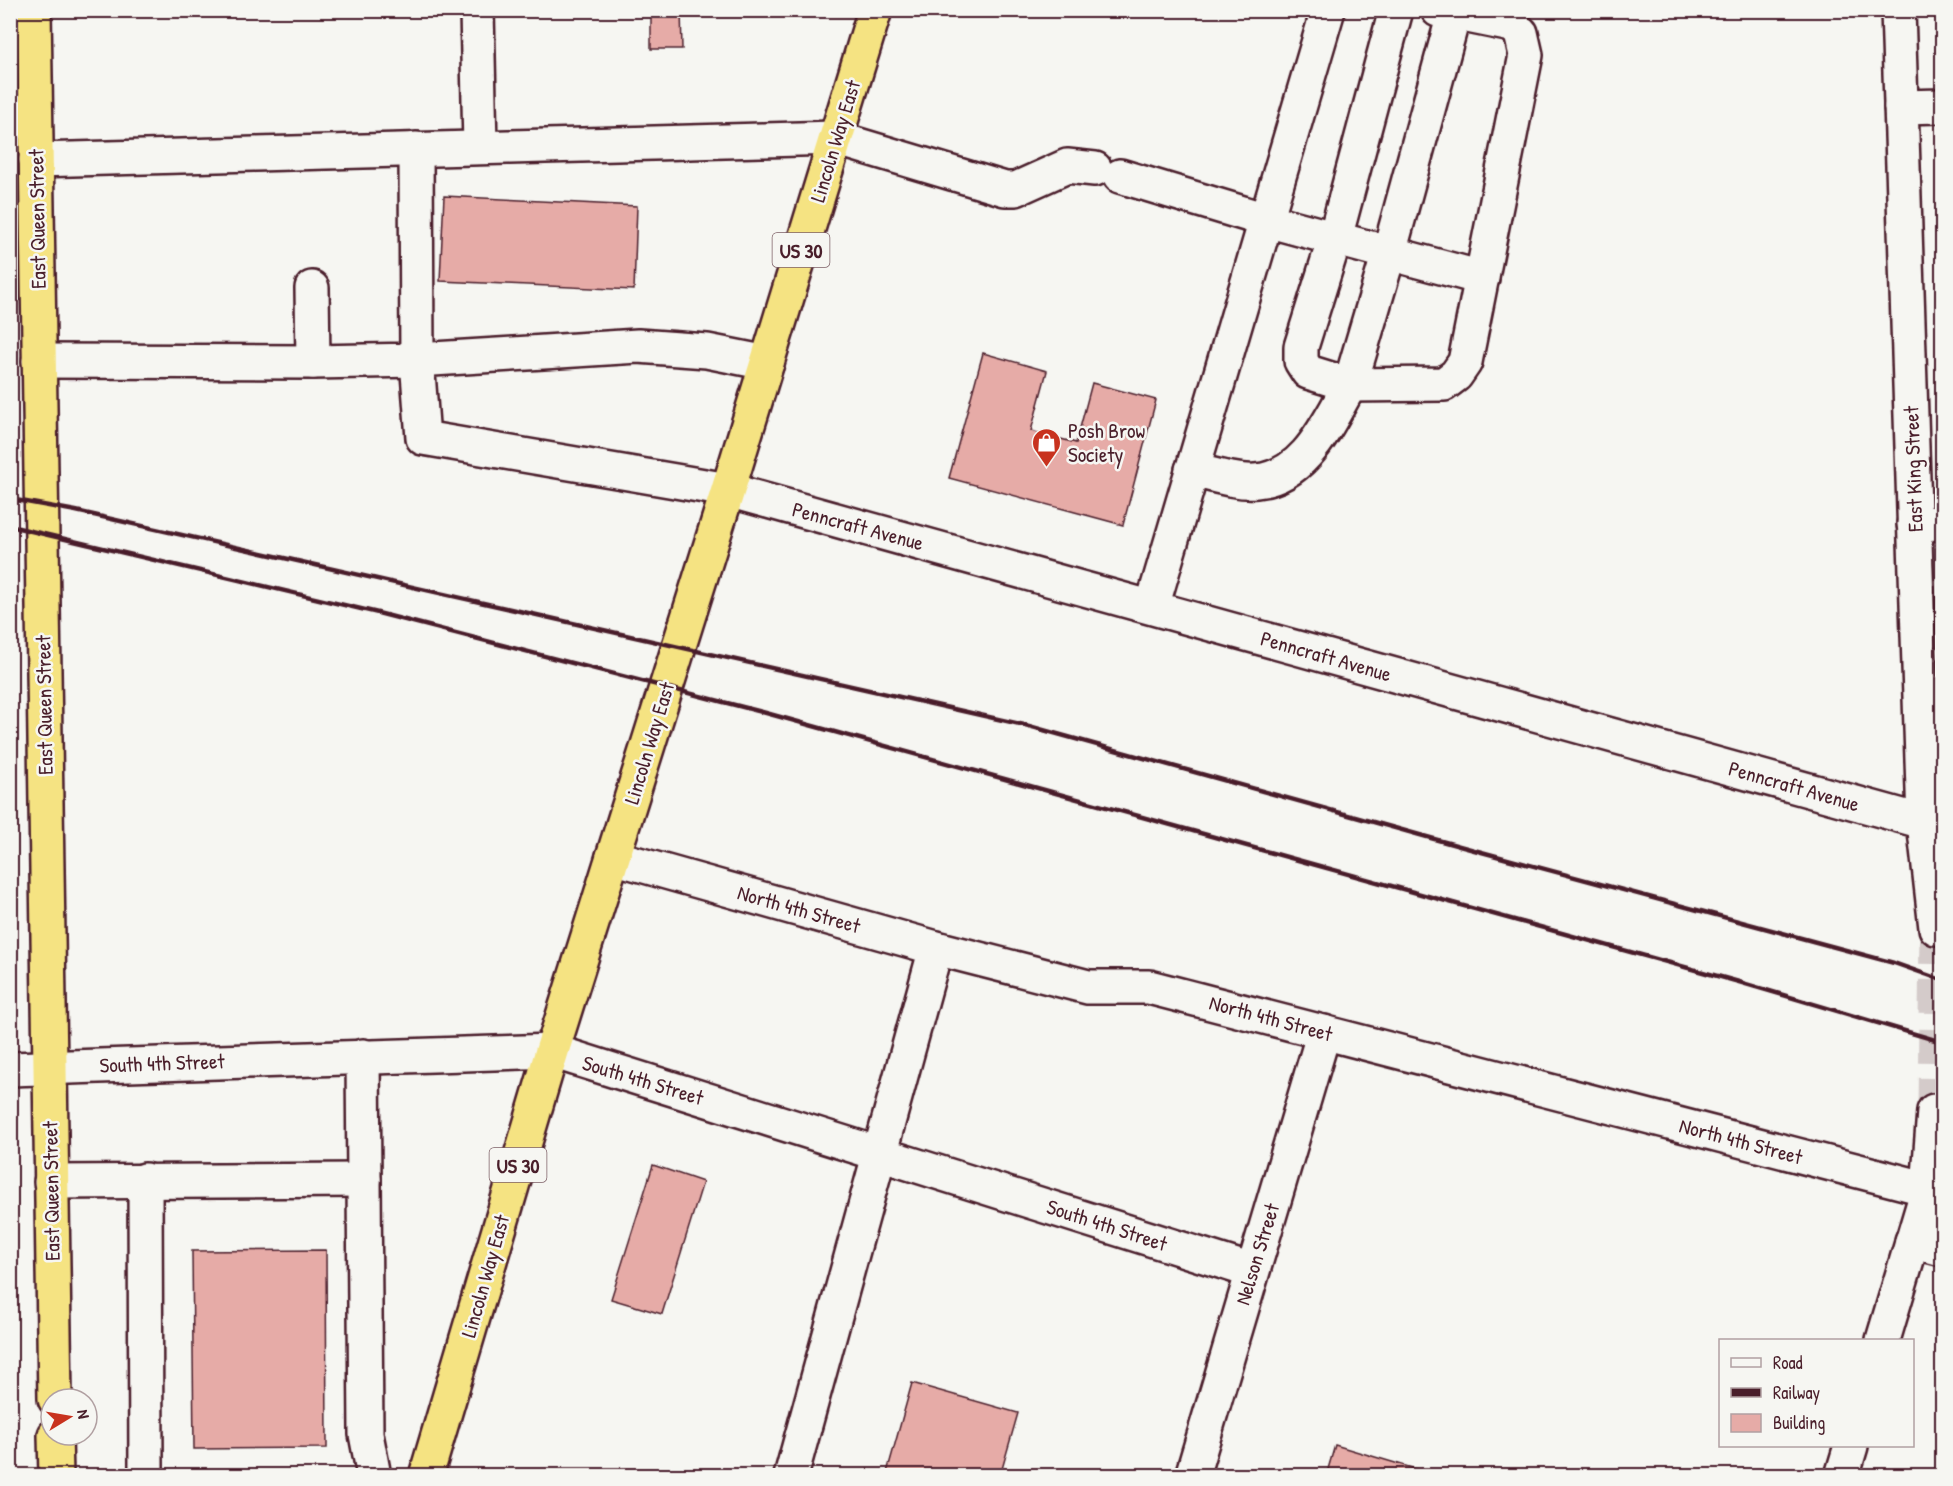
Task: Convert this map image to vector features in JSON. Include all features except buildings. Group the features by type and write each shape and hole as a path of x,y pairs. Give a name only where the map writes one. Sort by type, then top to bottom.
{"highway":[{"name":"East Queen Street","path":"34,10 55,1387"},
{"name":"Lincoln Way East","path":"426,1476 552,1051 728,490 874,10"},
{"path":"56,1447 56,1476"}],"street":[{"path":"477,10 480,147"},
{"path":"1152,608 1328,10"},
{"path":"1192,470 1254,482 1275,478 1290,470 1317,442 1350,385 1389,253 1446,12 1512,26 1521,33 1526,55 1465,362 1456,375 1444,384 1350,385 1308,372 1301,361 1301,347 1335,238 1396,10"},
{"name":"East King Street","path":"1898,10 1901,107 1928,523 1924,822 1939,928"},
{"path":"1901,107 1942,106"},
{"path":"36,160 836,138 1005,189 1016,189 1067,166 1107,172 1266,220 1482,278"},
{"path":"417,149 417,360"},
{"path":"312,288 313,362"},
{"path":"39,361 417,360 638,346 707,351 767,363"},
{"name":"Penncraft Avenue","path":"417,360 423,438 728,490 1924,822"},
{"name":"North 4th Street","path":"614,857 936,948 1088,987 1149,987 1928,1189"},
{"path":"791,1476 936,948"},
{"name":"Nelson Street","path":"1192,1476 1324,1032"},
{"name":"South 4th Street","path":"10,1069 552,1051 1252,1271"},
{"path":"363,1056 366,1434 374,1476"},
{"path":"1884,1339 1927,1245 1928,1189 1934,1111"},
{"path":"145,1180 146,1476"},
{"path":"51,1182 364,1180"},
{"path":"1842,1476 1851,1447"}],"tunnel":[{"path":"1934,1111 1936,928"}],"railway":[{"path":"10,499 76,511 1029,726 1463,847 1894,963 1942,980"},
{"path":"10,526 378,613 766,713 1739,982 1942,1042"}],"place":[{"name":"Posh Brow Society","path":"1047,468"}]}
